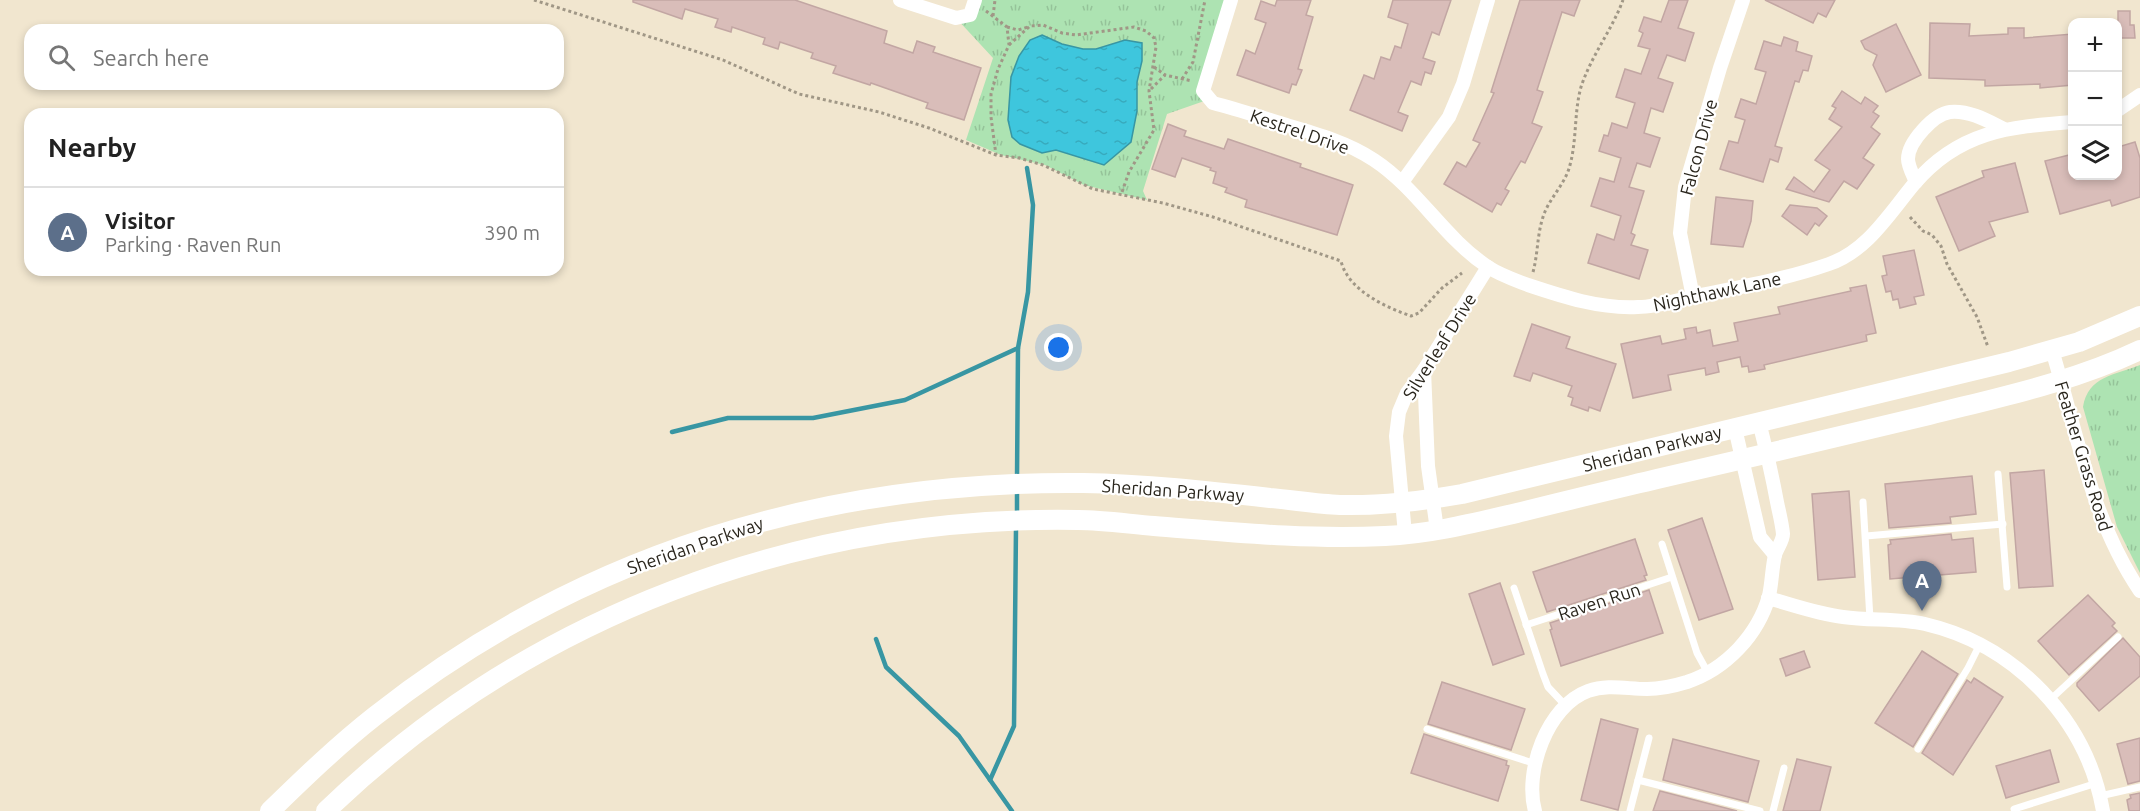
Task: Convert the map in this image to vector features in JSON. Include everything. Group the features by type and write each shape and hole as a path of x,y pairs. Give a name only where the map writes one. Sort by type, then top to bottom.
{"main road":[{"name":"Sheridan Parkway","path":"270,811 333,752 399,698 468,650 565,596 661,554 723,532 833,504 924,490 1004,483 1087,483 1339,504 1432,499 1462,494 2052,350 2079,342 2140,316"},
{"name":"Sheridan Parkway","path":"326,811 355,783 423,728 486,684 575,633 637,605 687,585 765,559 880,533 994,522 1080,520 1282,535 1384,536 1437,530 1742,460 2024,391 2103,366 2140,350"}],"street":[{"path":"900,0 956,18 973,6"},
{"path":"1205,84 1231,0"},
{"path":"1403,182 1449,117 1463,84 1488,0"},
{"name":"Falcon Drive","path":"1693,297 1680,233 1685,187 1720,68 1743,0"},
{"name":"Kestrel Drive","path":"1205,84 1203,91 1213,102 1335,140 1373,159 1403,182 1461,245 1488,267"},
{"path":"2122,108 2140,95"},
{"path":"1916,182 1908,159 1921,132 1933,119 1949,112 1964,113 2004,129"},
{"name":"Nighthawk Lane","path":"1488,267 1506,277 1568,299 1601,305 1639,308 1797,274 1833,262 1853,252 1876,232 1916,182 1947,154 1979,135 2004,129 2068,123"},
{"name":"Silverleaf Drive","path":"1405,534 1396,436 1399,412 1407,393 1424,370 1488,267"},
{"name":"Feather Grass Road","path":"2052,350 2097,510 2112,544 2140,591"},
{"path":"1424,370 1432,499 1437,530"},
{"path":"1535,811 1531,796 1531,782 1536,764 1554,717 1565,705 1587,691 1604,687 1646,689 1688,682 1708,673 1735,652 1760,618 1768,598 1775,555 1783,536 1760,422"},
{"path":"1735,428 1760,537 1775,555"},
{"path":"1768,598 1843,617 1925,624 1956,633 2005,659 2027,676 2066,719 2082,747 2099,790 2103,811"}],"lane":[{"path":"1998,474 2007,587"},
{"path":"1863,502 1870,619"},
{"path":"1866,536 2003,524"},
{"path":"1662,544 1697,653 1708,673"},
{"name":"Raven Run","path":"1526,625 1672,577"},
{"path":"1514,588 1548,687 1565,705"},
{"path":"2050,699 2118,637"},
{"path":"1918,749 1968,668 1980,644"},
{"path":"1427,729 1536,764"},
{"path":"1630,811 1649,738"},
{"path":"1773,811 1784,768"},
{"path":"1638,780 1760,811"},
{"path":"2014,810 2099,790 2140,787"}],"path":[{"path":"534,0 723,60 800,94 879,112 929,128 996,155 1019,158 1043,165 1093,189 1212,217 1309,252 1331,256 1341,261 1342,268 1358,288 1379,302 1411,316 1419,313 1442,288 1462,273"},
{"path":"993,16 995,0"},
{"path":"1182,79 1193,62 1204,0"},
{"path":"1532,276 1543,216 1551,198 1563,183 1570,165 1581,87 1590,62 1623,0"},
{"path":"973,6 993,16 1007,27 1018,30 1043,25 1076,36 1134,27 1146,31 1154,38 1156,47 1149,91 1154,130 1129,172 1121,195"},
{"path":"996,155 991,117 991,94 998,69 1009,45 1030,26"},
{"path":"1007,27 1009,45"},
{"path":"1154,66 1165,75 1205,84"},
{"path":"1149,91 1165,75"},
{"path":"1910,217 1923,231 1932,235 1941,246 1947,264 1977,316 1988,346"}],"green space":[{"path":"975,0 1231,0 1209,72 1210,99 1167,114 1143,191 1147,200 1084,185 1045,165 1001,155 966,140 993,58 956,18"},
{"path":"2140,365 2140,573 2117,527 2083,407 2090,389 2097,383 2104,378"}],"water":[{"path":"1042,35 1062,44 1083,49 1096,49 1125,40 1142,43 1142,61 1137,82 1137,111 1131,142 1104,165 1056,150 1042,153 1020,144 1012,137 1008,120 1011,77 1019,56 1030,40"}],"building":[{"path":"633,0 795,0 887,31 884,43 913,53 917,41 935,47 933,52 981,68 964,120 926,108 928,103 871,83 870,85 833,73 836,66 811,58 813,53 780,42 778,49 763,44 765,38 732,27 731,32 715,27 718,19 685,9 682,19 633,2"},
{"path":"1277,0 1311,0 1306,15 1313,17 1298,69 1302,70 1296,85 1292,84 1289,93 1237,75 1246,50 1255,54 1266,23 1255,19 1261,1 1275,6"},
{"path":"1393,0 1451,0 1439,35 1432,32 1423,58 1435,62 1431,74 1425,72 1421,85 1411,81 1398,112 1408,116 1402,131 1350,110 1364,75 1374,79 1381,57 1390,60 1395,46 1401,48 1408,24 1388,17"},
{"path":"1520,0 1580,0 1574,16 1562,12 1537,90 1543,92 1532,123 1542,127 1525,163 1521,161 1505,189 1509,191 1501,205 1497,203 1492,212 1444,184 1457,162 1466,167 1480,143 1473,140 1494,93 1491,92"},
{"path":"1669,0 1688,0 1678,28 1694,33 1685,61 1667,55 1658,78 1673,83 1663,112 1651,108 1644,133 1660,138 1650,167 1637,163 1629,187 1644,191 1631,233 1635,235 1631,245 1648,250 1639,279 1588,263 1597,234 1614,240 1621,216 1591,206 1600,178 1614,182 1621,158 1599,151 1604,135 1608,136 1612,123 1627,128 1635,103 1616,97 1625,69 1641,74 1650,49 1638,46 1643,33 1639,31 1644,17 1661,22"},
{"path":"1765,0 1835,0 1826,17 1818,13 1813,23"},
{"path":"2118,11 2130,11 2130,25 2134,25 2135,38 2122,38 2122,18 2118,18"},
{"path":"1930,23 1970,24 1969,36 2008,34 2008,28 2024,28 2024,38 2068,34 2068,85 2040,88 2040,84 1985,86 1985,80 1929,78"},
{"path":"1896,24 1921,75 1886,92 1873,65 1877,55 1865,49 1861,41"},
{"path":"1784,37 1798,42 1796,51 1812,56 1808,71 1803,70 1799,82 1795,81 1775,146 1782,148 1778,162 1770,159 1763,182 1720,169 1729,141 1738,143 1745,120 1735,117 1741,99 1756,104 1766,72 1755,69 1764,41 1781,46"},
{"path":"1842,91 1861,104 1865,97 1878,106 1873,112 1879,116 1871,127 1880,134 1863,158 1874,165 1857,189 1844,181 1829,202 1786,189 1794,177 1814,192 1830,170 1815,160 1842,127 1829,119 1836,108 1832,106"},
{"path":"1168,124 1186,131 1184,136 1224,149 1228,139 1353,185 1337,235 1245,207 1247,200 1225,192 1227,188 1213,183 1216,172 1210,170 1211,168 1182,158 1175,177 1152,169"},
{"path":"2135,142 2140,158 2140,197 2112,206 2110,200 2060,214 2045,161 2068,155 2068,180 2122,180 2122,146"},
{"path":"2015,163 2028,212 1989,222 1995,236 1959,251 1936,197 1984,177 1982,171"},
{"path":"1716,197 1753,201 1751,221 1743,247 1711,244"},
{"path":"1790,205 1817,208 1827,216 1819,226 1815,223 1807,235 1782,216"},
{"path":"1914,250 1924,295 1914,297 1916,304 1900,308 1898,299 1893,300 1891,291 1886,292 1882,276 1887,275 1883,256"},
{"path":"1866,285 1876,333 1866,335 1867,341 1764,365 1765,369 1749,372 1748,366 1742,367 1740,357 1717,362 1719,372 1706,375 1705,368 1668,375 1671,390 1633,398 1621,344 1660,336 1662,344 1686,339 1684,329 1696,327 1697,333 1710,330 1713,346 1738,341 1734,323 1780,314 1778,307 1851,291 1850,288"},
{"path":"1532,324 1570,337 1566,348 1616,364 1600,411 1589,407 1588,411 1571,405 1573,398 1568,396 1572,386 1533,373 1530,381 1514,376"},
{"path":"2044,470 2053,586 2019,588 2010,473"},
{"path":"1972,476 1976,514 1950,517 1951,523 1889,528 1885,484"},
{"path":"1849,491 1855,577 1818,580 1812,494"},
{"path":"1702,518 1733,609 1699,620 1668,530"},
{"path":"1951,534 1952,540 1973,538 1976,572 1890,579 1888,545 1891,544 1890,540"},
{"path":"1635,539 1647,575 1644,576 1646,580 1547,612 1533,572"},
{"path":"1500,583 1524,654 1493,665 1469,594"},
{"path":"1649,590 1663,633 1561,666 1550,623"},
{"path":"2088,595 2115,623 2112,626 2117,631 2069,675 2038,641"},
{"path":"2123,638 2140,657 2140,676 2099,711 2077,686 2077,683"},
{"path":"1804,651 1810,667 1786,676 1780,659"},
{"path":"1922,651 1958,674 1913,747 1875,723"},
{"path":"1974,678 2003,697 1953,775 1922,753 1967,680 1971,683"},
{"path":"1442,682 1525,709 1511,750 1428,724"},
{"path":"1601,719 1638,729 1618,810 1581,800"},
{"path":"1424,734 1507,761 1506,765 1509,766 1498,801 1411,773"},
{"path":"2140,738 2140,781 2128,784 2117,744"},
{"path":"1673,739 1759,761 1748,802 1663,780"},
{"path":"2050,750 2059,782 2006,798 1996,766"},
{"path":"1797,759 1831,767 1820,811 1783,811"},
{"path":"1660,791 1737,811 1653,811"},
{"path":"2140,793 2140,811 2129,811 2127,800 2131,798 2130,795"}],"waterway":[{"path":"672,432 728,418 813,418 905,400 1018,348 1028,292 1033,205 1027,168"},
{"path":"1017,479 1018,348"},
{"path":"1017,491 1017,515"},
{"path":"990,780 1014,726 1016,527"},
{"path":"876,639 886,667 959,736 1012,811"}],"place":[{"name":"Visitor","path":"1922,611"}]}
